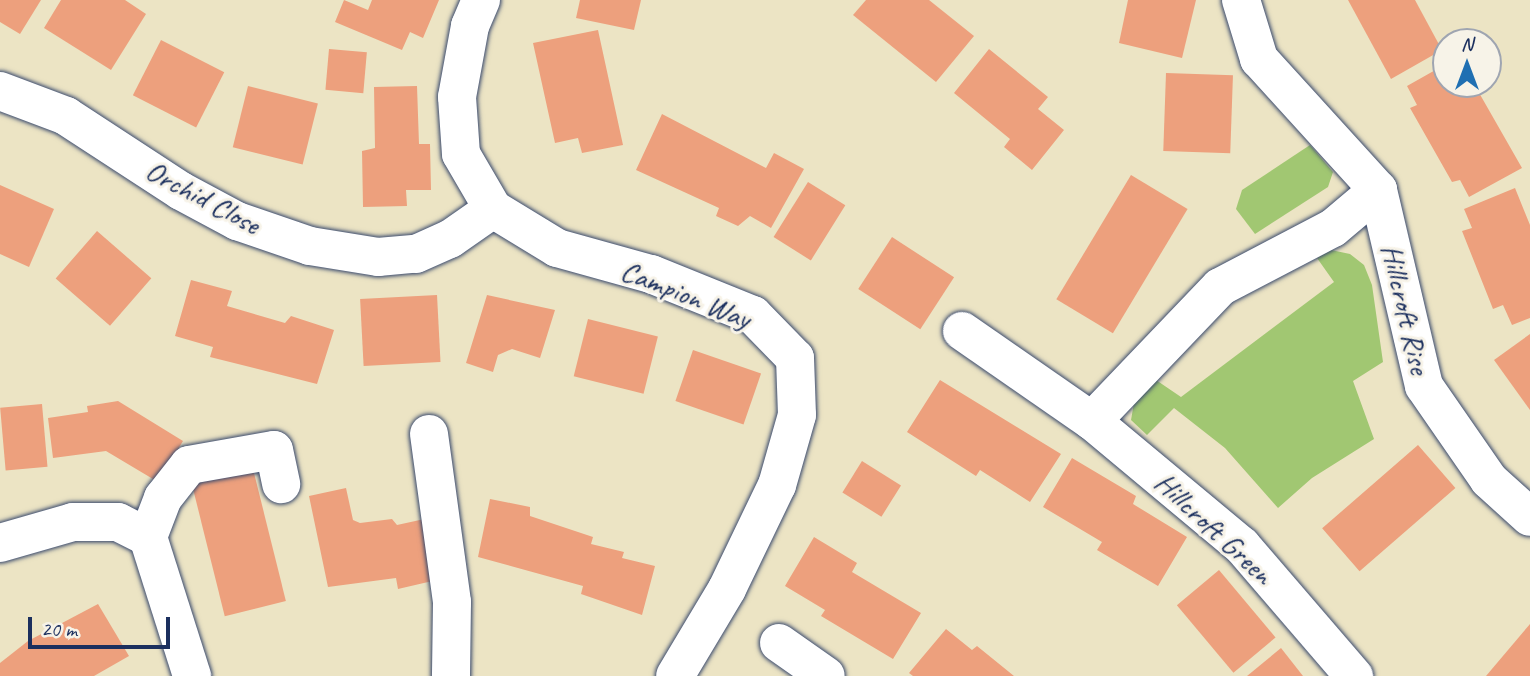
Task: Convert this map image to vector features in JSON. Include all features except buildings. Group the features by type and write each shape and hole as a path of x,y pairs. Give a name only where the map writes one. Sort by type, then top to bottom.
{"street":[{"name":"Campion Way","path":"481,0 470,26 457,97 461,154 493,209 557,248 650,274 753,315 795,358 797,415 777,485 727,589 675,676"},
{"name":"Hillcroft Rise","path":"1241,0 1259,59 1378,190 1424,386 1489,480 1530,517"},
{"name":"Orchid Close","path":"0,91 65,116 181,191 237,221 310,246 378,257 416,254 450,239 493,209"},
{"name":"Hillcroft Rise","path":"1092,421 1220,287 1333,228 1378,190"},
{"name":"Hillcroft Green","path":"962,331 1092,421 1242,546 1354,676"},
{"path":"429,434 452,602 451,676"},
{"path":"192,676 148,537 163,498 189,465 274,450 281,484"},
{"path":"0,544 73,522 118,522 148,537"},
{"path":"779,643 826,676"}],"green space":[{"path":"1310,145 1333,172 1328,187 1255,234 1236,209 1242,190"},
{"path":"1331,250 1350,254 1364,265 1372,285 1383,362 1353,381 1374,439 1312,478 1278,508 1225,448 1174,408 1147,435 1131,420 1134,403 1156,380 1181,397 1334,282 1317,258"}]}
